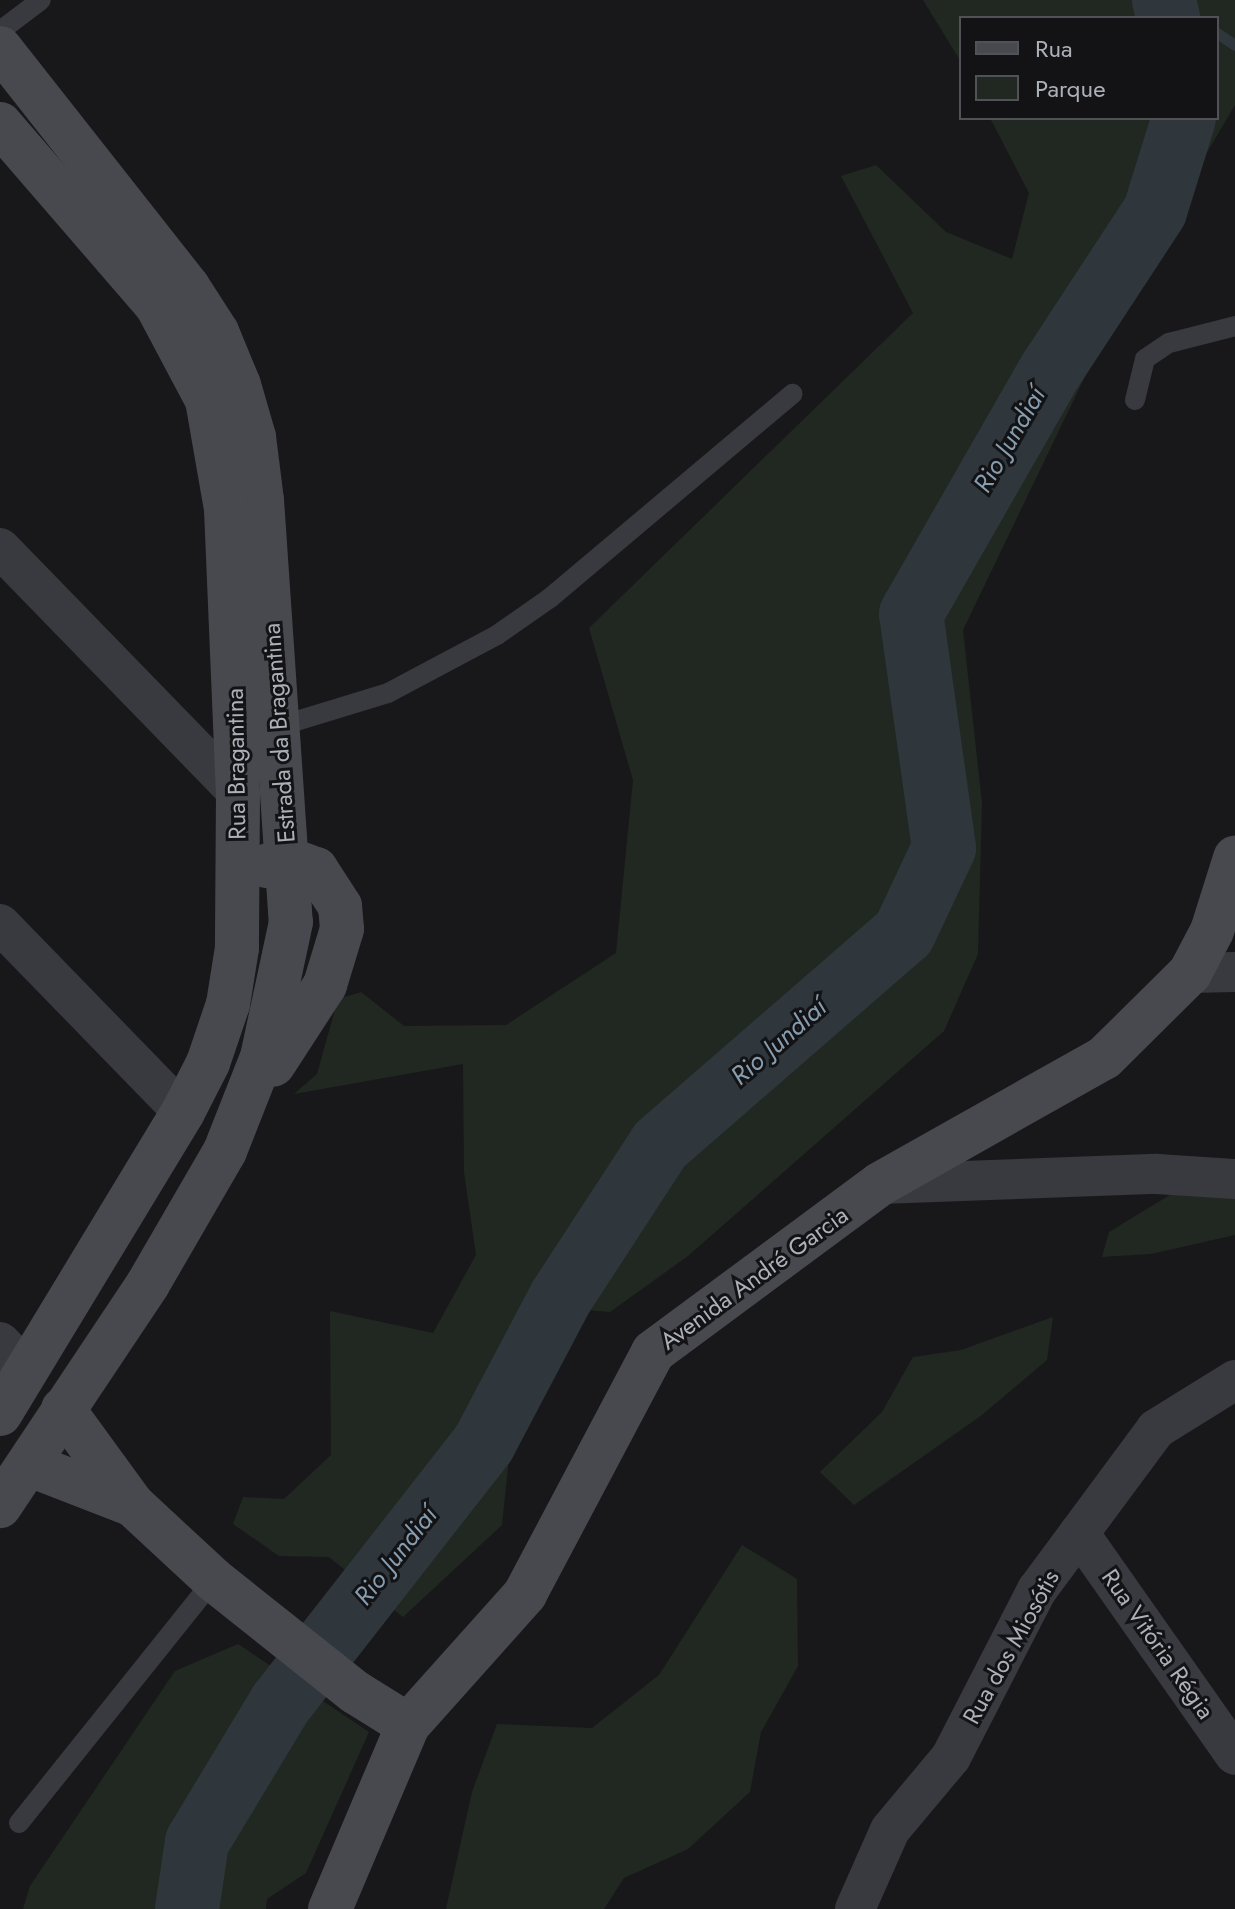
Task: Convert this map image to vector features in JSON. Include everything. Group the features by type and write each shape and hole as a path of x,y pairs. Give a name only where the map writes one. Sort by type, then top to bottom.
{"main road":[{"name":"Estrada da Bragantina","path":"0,48 14,102 188,287 217,332 239,385 254,437 262,500 280,726 291,922 283,973 249,1100 148,1284 46,1437"},
{"name":"Rua Bragantina","path":"0,124 157,306 207,400 226,509 238,793 237,948 228,1004 183,1112 14,1356 0,1414"},
{"path":"235,695 254,716 280,726"},
{"name":"Avenida André Garcia","path":"330,1909 408,1725 525,1594 653,1352 880,1184 1104,1058 1190,973 1212,931 1235,858"},
{"path":"238,876 288,859"},
{"path":"46,1437 133,1505"},
{"path":"46,1437 133,1505 258,1619 355,1692 408,1725"},
{"path":"0,1506 46,1437"}],"street":[{"path":"0,548 238,793"},
{"path":"0,924 183,1112"},
{"path":"1190,973 1235,972"},
{"path":"880,1184 1126,1175 1235,1179"},
{"name":"Rua dos Miosótis","path":"855,1909 890,1830 951,1757 1037,1590 1156,1429 1235,1380"},
{"name":"Rua Vitória Régia","path":"1079,1533 1235,1755"},
{"path":"825,1909 890,1830"}],"lane":[{"path":"0,31 41,0"},
{"path":"1135,400 1145,359 1169,343 1235,326"},
{"path":"280,726 388,693 497,635 550,598 792,394"},
{"path":"19,1823 214,1580"}],"green space":[{"path":"923,0 1235,0 1235,105 1129,285 963,630 982,803 978,954 944,1031 688,1256 610,1312 525,1305 502,1525 403,1617 329,1557 279,1556 233,1524 243,1497 284,1499 331,1455 330,1311 433,1333 476,1255 464,1172 463,1064 294,1094 317,1074 338,999 361,992 404,1026 506,1025 616,953 633,780 589,628 913,313 841,176 876,165 946,232 1012,259 1029,193 991,120 1219,120 1219,16 959,16 959,59"},
{"path":"1173,1193 1235,1195 1235,1235 1151,1254 1102,1257 1109,1232"},
{"path":"1053,1317 1047,1360 982,1415 854,1505 820,1472 882,1412 913,1357 961,1350"},
{"path":"742,1545 797,1579 798,1666 761,1732 750,1792 688,1849 624,1878 604,1909 446,1909 472,1792 497,1724 592,1728 659,1675"},
{"path":"238,1644 369,1732 306,1873 267,1899 266,1909 23,1909 30,1886 175,1671"}],"waterway":[{"name":"Rio Jundiaí","path":"1164,0 1168,16"},
{"path":"1168,0 1192,16"},
{"path":"1219,34 1235,45"},
{"name":"Rio Jundiaí","path":"187,1909 197,1842 281,1703 484,1443 561,1297 660,1145 904,933 944,848 911,614 1051,370 1155,211 1183,120"}]}
